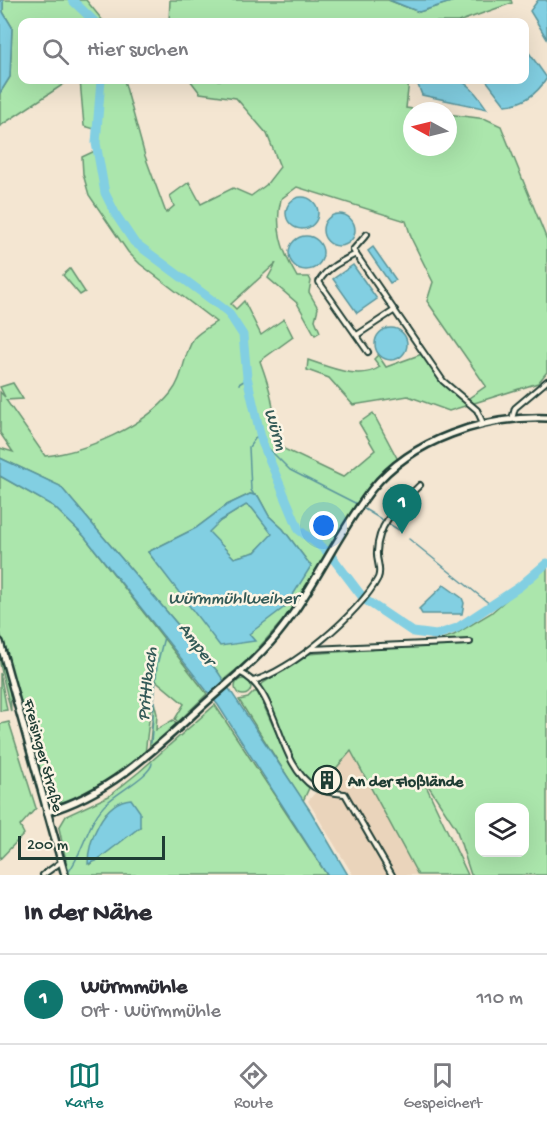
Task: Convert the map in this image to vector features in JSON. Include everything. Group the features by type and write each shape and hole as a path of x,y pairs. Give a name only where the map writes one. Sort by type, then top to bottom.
{"main road":[{"path":"47,812 78,801 122,775 149,755 229,682 282,629 373,487 400,463 444,438 483,423 547,418"},
{"name":"Freisinger Straße","path":"0,642 64,874"}],"street":[{"path":"367,234 353,250 443,381 477,410 483,423"},
{"path":"356,254 332,268 323,275 320,282 368,352"},
{"path":"357,335 395,310"},
{"path":"512,419 515,408 547,381"},
{"path":"253,681 265,679 312,650 360,601 378,578 380,570 376,554 382,528 387,519 420,485"},
{"path":"312,650 470,642"},
{"path":"239,672 253,681 298,771 315,788 345,794 392,875"},
{"path":"43,875 61,862"}],"shaded area":[{"path":"351,751 395,828 418,875 353,875 308,801"}],"green space":[{"path":"3,0 86,0 101,18 18,18 18,84 64,84 0,126 0,93 10,77 12,27 3,12"},
{"path":"170,0 388,0 419,12 457,0 511,0 512,3 469,18 169,18"},
{"path":"80,84 125,84 145,156 166,213 174,206 170,196 189,182 201,204 233,188 251,196 266,185 280,167 267,134 236,98 200,93 193,84 409,84 407,102 403,102 403,156 457,156 457,115 486,119 501,126 547,240 547,372 538,383 449,411 408,396 353,405 329,378 307,370 308,360 334,369 363,373 380,367 374,359 378,355 386,367 422,354 443,381 466,400 486,386 427,301 433,282 412,240 406,221 297,187 281,199 278,220 281,239 287,258 297,277 309,277 311,281 309,292 318,308 315,320 320,332 315,335 297,303 268,278 276,263 231,304 236,309 244,301 261,335 284,319 293,337 260,361 273,407 272,435 284,449 343,477 375,450 359,423 373,413 398,460 362,498 285,618 247,661 222,681 218,672 60,486 0,458 0,448 13,452 0,433 0,392 5,397 0,387 13,383 23,399 6,400 45,456 78,449 130,426 160,405 175,387 194,338 216,322 140,264 128,252 89,195 83,174 82,157 97,150 98,130 84,126","holes":["250,494 258,496 269,516 283,529 311,566 264,621 249,634 254,641 185,599 148,552 196,528 227,505"]},
{"path":"70,269 85,292 80,295 63,275"},
{"path":"0,476 53,506 84,536 207,694 178,722 175,719 184,704 154,679 145,754 102,785 77,798 65,801 54,802 47,794 0,632"},
{"path":"246,505 252,508 273,534 255,552 234,558 208,532 220,521"},
{"path":"547,564 547,875 471,875 456,828 420,773 468,875 418,875 351,751 319,788 310,781 296,763 260,685 308,654 421,646 454,635 491,613"},
{"path":"0,651 10,689 11,712 0,664"},
{"path":"0,673 7,710 0,711"},
{"path":"243,679 251,687 243,695 235,687"},
{"path":"257,692 293,766 309,788 303,801 239,700 248,698"},
{"path":"154,702 157,714 156,730 173,720 176,724 149,751"},
{"path":"215,705 327,875 69,875 59,828 66,816 109,796","holes":["106,813 140,827 90,864 93,837"]},
{"path":"9,722 36,808 20,826 24,834 0,859 0,724"}],"water":[{"path":"0,0 3,0 3,12 12,27 10,77 0,93"},
{"path":"389,0 457,0 419,12"},
{"path":"538,0 547,0 547,39 530,11"},
{"path":"529,53 547,78 529,97 518,103 505,105 489,84 529,84"},
{"path":"418,84 466,84 487,109 422,95"},
{"path":"302,197 314,201 318,213 314,225 302,229 290,225 286,213 290,201"},
{"path":"339,214 350,219 355,230 350,241 339,246 328,241 323,230 328,219"},
{"path":"306,236 318,241 323,253 318,265 306,270 294,265 289,253 294,241"},
{"path":"373,247 396,280 390,283 368,251"},
{"path":"353,265 377,299 357,313 333,279"},
{"path":"391,328 402,333 407,344 402,355 391,360 380,355 375,344 380,333"},
{"path":"0,458 60,486 218,672 311,812 348,875 327,875 218,705 84,536 53,506 0,476"},
{"name":"Würmmühlweiher","path":"250,494 258,496 269,516 283,529 311,566 286,606 249,634 255,641 220,646 148,552 196,528 227,505","holes":["246,505 252,508 272,534 255,552 234,558 209,532 220,521"]},
{"path":"444,585 462,598 464,603 462,614 422,614 419,609"},
{"path":"131,799 140,812 140,827 96,861 88,864 94,834 105,814 121,801"}],"waterway":[{"name":"Würm","path":"72,0 91,18"},
{"name":"Würm","path":"101,84 96,143 105,193 134,242 228,312 243,335 247,377 262,442 299,530 329,553 364,599 413,632 436,635 457,628 519,587 547,563"},
{"path":"239,384 247,379"},
{"path":"254,495 251,490 249,447 259,433"},
{"path":"262,442 290,470 357,504"},
{"path":"361,507 399,530"},
{"path":"409,539 491,605"},
{"name":"Prittlbach","path":"151,743 157,665 164,637"},
{"name":"Prittlbach","path":"67,874 101,809 146,772 152,763"}],"place":[{"name":"Würmmühle","path":"402,534"},
{"name":"An der Floßlände","path":"327,780"}],"water label":[{"name":"Amper","path":"198,643"}]}
